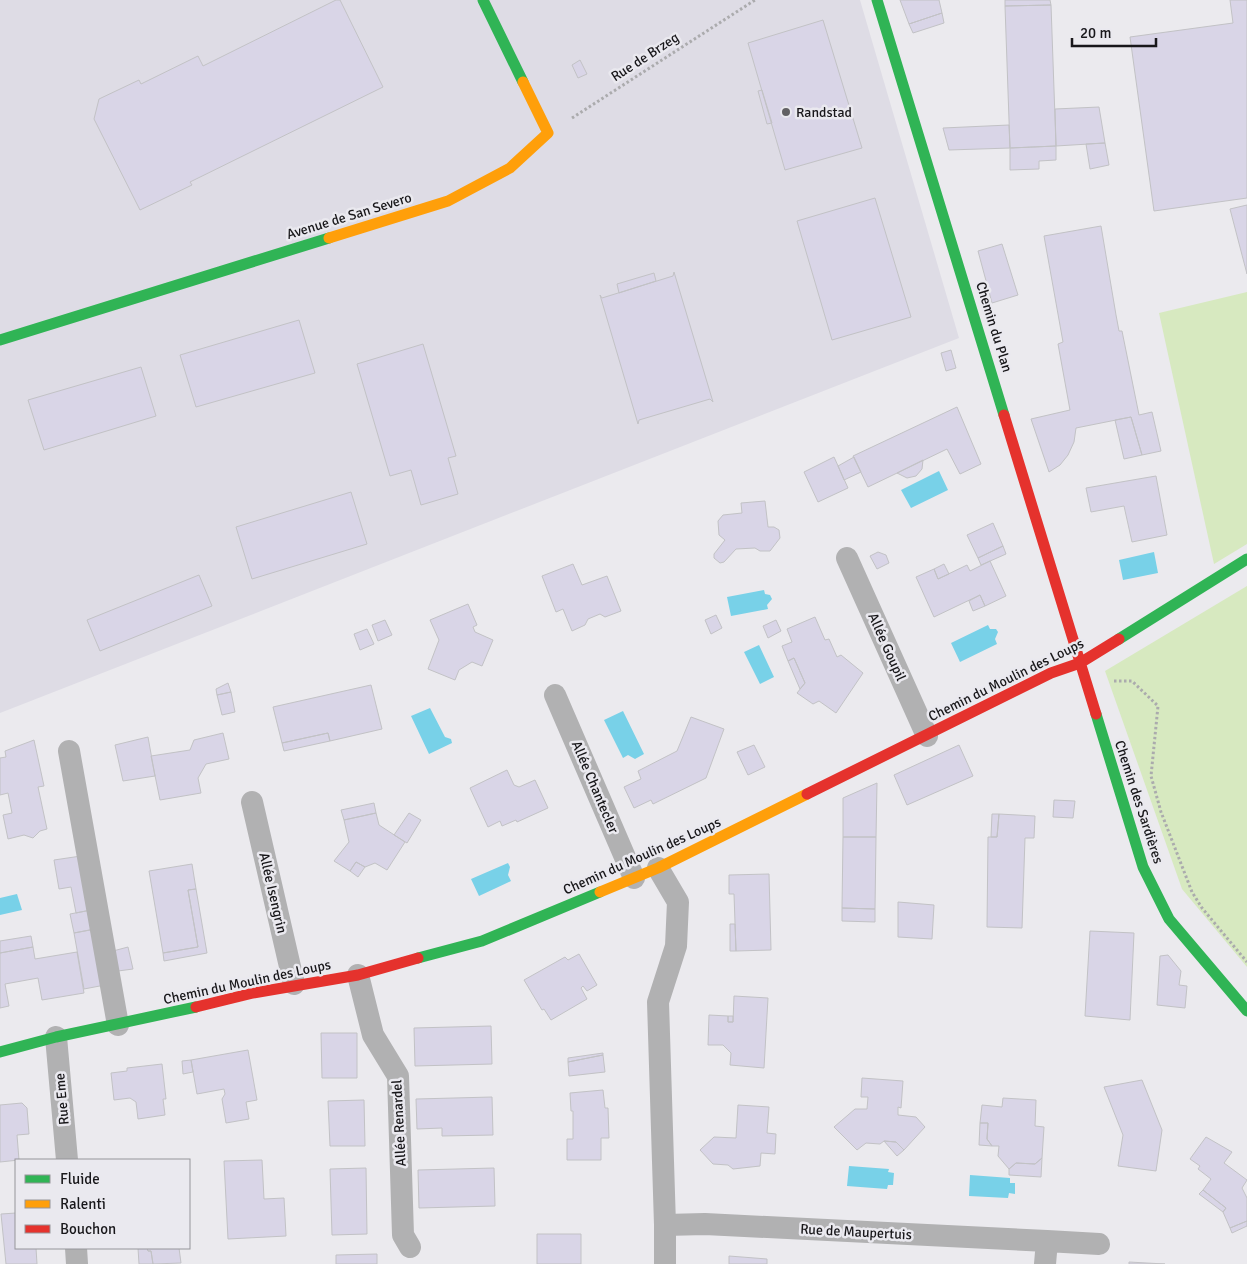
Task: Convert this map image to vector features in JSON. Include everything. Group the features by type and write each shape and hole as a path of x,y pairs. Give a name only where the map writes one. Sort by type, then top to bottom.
{"street":[{"path":"483,0 548,133"},
{"name":"Chemin du Plan","path":"876,0 942,207 1080,663"},
{"name":"Avenue de San Severo","path":"0,340 448,201 510,168 548,133"},
{"name":"Allée Goupil","path":"847,558 927,736"},
{"name":"Chemin du Moulin des Loups","path":"0,1052 56,1037 118,1025 294,984 358,975 482,941 658,868 1051,673 1080,663 1247,559"},
{"name":"Chemin des Sardières","path":"1080,663 1143,867 1169,919 1247,1011"},
{"name":"Allée Chantecler","path":"555,696 634,878"},
{"path":"68,751 118,1025"},
{"name":"Allée Isengrin","path":"252,802 294,984"},
{"path":"658,868 678,902 676,946 658,1002 666,1264"},
{"name":"Allée Renardel","path":"358,975 373,1035 398,1076 404,1235 410,1247"},
{"name":"Rue Eme","path":"56,1037 67,1159"},
{"name":"Rue de Maupertuis","path":"665,1225 705,1224 1099,1244"},
{"path":"1045,1264 1047,1241"},
{"path":"76,1249 77,1264"}],"path":[{"name":"Rue de Brzeg","path":"548,133 755,0"},
{"path":"1086,682 1132,681 1158,706 1151,776 1161,812 1192,892 1202,908 1247,962"}],"shaded area":[{"path":"0,0 860,0 959,338 0,713"}],"green space":[{"path":"1247,292 1247,544 1214,564 1159,313"},
{"path":"1247,586 1247,967 1182,889 1105,671"}],"water":[{"path":"939,471 948,490 911,508 901,490"},
{"path":"1154,552 1158,573 1123,580 1119,560"},
{"path":"764,590 765,594 770,595 772,599 767,605 768,609 731,616 727,597"},
{"path":"988,625 990,629 996,629 998,632 995,639 997,644 960,662 951,643"},
{"path":"759,645 774,677 760,684 744,652"},
{"path":"430,708 445,737 451,739 452,743 429,754 411,716"},
{"path":"623,711 644,754 635,759 628,755 623,758 604,720"},
{"path":"508,863 510,867 508,875 511,881 479,896 471,879"},
{"path":"17,894 22,910 0,915 0,898"},
{"path":"849,1166 889,1169 888,1172 894,1173 893,1185 888,1185 887,1189 847,1186"},
{"path":"970,1175 1010,1178 1010,1183 1015,1183 1015,1194 1009,1193 1008,1198 969,1196"}],"building":[{"path":"336,0 340,0 383,87 190,182 192,185 140,210 94,119 99,99 139,80 141,84 198,56 203,66"},
{"path":"900,0 939,0 942,13 909,24"},
{"path":"1005,0 1050,0 1051,5 1005,6"},
{"path":"1230,0 1247,0 1247,198 1154,211 1130,37 1233,23"},
{"path":"1051,5 1056,146 1010,148 1005,6"},
{"path":"942,13 944,23 913,33 909,24"},
{"path":"823,20 862,148 785,170 748,43"},
{"path":"580,60 587,74 578,78 572,65"},
{"path":"762,90 772,123 767,124 758,91"},
{"path":"1099,107 1105,143 1056,146 1055,109"},
{"path":"1009,125 1010,148 949,150 943,128"},
{"path":"1105,143 1109,165 1090,169 1086,144"},
{"path":"1056,146 1056,160 1039,161 1039,169 1010,170 1010,148"},
{"path":"875,198 911,317 832,340 797,221"},
{"path":"1247,205 1247,274 1230,209"},
{"path":"1101,226 1119,331 1122,331 1139,415 1152,412 1161,451 1142,455 1131,417 1076,428 1074,442 1068,455 1060,465 1049,472 1031,419 1070,410 1058,344 1063,342 1044,236"},
{"path":"1002,244 1018,295 992,303 978,251"},
{"path":"674,272 713,402 710,399 639,420 638,424 600,295 602,298 673,276"},
{"path":"654,273 656,281 619,293 617,284"},
{"path":"299,320 315,373 196,407 180,355"},
{"path":"423,344 456,456 448,458 458,494 421,505 411,470 390,476 357,364"},
{"path":"951,350 956,368 946,371 941,353"},
{"path":"141,367 156,416 44,450 28,400"},
{"path":"957,407 981,464 960,474 947,449 868,487 853,456"},
{"path":"1131,417 1142,455 1124,459 1115,420"},
{"path":"834,457 848,488 818,502 804,472"},
{"path":"854,457 861,472 844,480 838,466"},
{"path":"923,460 922,469 916,476 907,478 897,473"},
{"path":"1156,476 1167,535 1132,542 1124,506 1091,512 1086,488"},
{"path":"351,492 367,544 252,579 236,527"},
{"path":"765,501 768,527 774,527 779,530 780,538 770,551 760,551 755,548 736,549 724,562 720,563 714,558 714,554 725,540 719,535 718,521 723,515 742,513 741,503"},
{"path":"993,523 1003,546 978,558 967,535"},
{"path":"1003,546 1006,554 981,565 978,558"},
{"path":"878,552 886,555 889,563 877,569 870,556"},
{"path":"990,561 1006,596 985,606 980,595 934,617 916,577 934,569 938,579 967,565 970,571"},
{"path":"573,564 582,585 607,576 621,611 605,617 600,614 588,619 585,625 572,631 563,609 556,612 542,576"},
{"path":"944,564 949,574 938,579 934,569"},
{"path":"199,575 212,606 100,651 87,620"},
{"path":"980,595 985,606 973,611 969,601"},
{"path":"468,604 477,625 473,627 475,632 493,640 482,666 472,662 459,670 455,680 428,669 439,640 430,620"},
{"path":"716,615 722,628 711,634 705,620"},
{"path":"815,617 825,640 829,639 837,657 841,655 863,673 836,713 819,701 813,704 797,693 805,683 794,658 788,661 782,646 792,642 787,629"},
{"path":"385,620 392,635 378,641 372,625"},
{"path":"776,620 781,631 768,638 763,626"},
{"path":"367,629 374,644 360,650 354,634"},
{"path":"794,658 805,683 800,689 788,661"},
{"path":"228,683 231,692 217,695 216,689"},
{"path":"371,685 382,729 330,741 328,733 282,743 273,707"},
{"path":"231,692 235,712 222,715 217,695"},
{"path":"691,717 724,729 706,778 653,804 651,800 634,808 624,787 641,779 638,771 677,751"},
{"path":"223,733 229,759 206,764 198,778 201,793 160,800 151,756 190,750 194,740"},
{"path":"328,733 330,741 284,751 282,743"},
{"path":"148,737 155,776 123,781 115,745"},
{"path":"34,740 44,786 38,787 47,829 40,831 33,838 24,835 8,839 3,815 12,813 8,793 0,795 0,758 6,757 5,751"},
{"path":"754,745 765,767 748,775 737,752"},
{"path":"959,745 973,776 907,805 894,775"},
{"path":"507,770 514,785 519,787 535,780 548,808 517,822 516,820 502,826 500,821 488,827 470,788"},
{"path":"877,783 876,837 843,837 843,798"},
{"path":"1054,800 1075,801 1073,818 1053,817"},
{"path":"374,803 376,813 344,820 341,810"},
{"path":"376,813 379,825 405,842 387,870 375,863 365,867 356,862 350,871 334,861 349,842 344,820"},
{"path":"409,813 421,820 407,843 394,835"},
{"path":"992,814 999,814 997,837 991,837"},
{"path":"999,814 1035,816 1034,838 1025,838 1022,928 987,927 988,837 997,837"},
{"path":"843,837 876,837 875,909 842,908"},
{"path":"81,856 91,910 76,913 71,887 59,889 54,860"},
{"path":"356,862 365,867 358,877 350,871"},
{"path":"192,864 196,889 188,890 198,947 163,953 149,871"},
{"path":"769,874 771,950 736,951 734,894 729,894 729,875"},
{"path":"196,889 207,953 164,961 163,953 198,947 188,890"},
{"path":"898,902 934,905 932,939 898,937"},
{"path":"842,908 875,909 875,922 842,921"},
{"path":"91,910 95,929 74,933 70,914"},
{"path":"730,924 735,924 736,951 730,951"},
{"path":"95,929 105,985 84,989 74,933"},
{"path":"1090,931 1134,933 1130,1020 1085,1016"},
{"path":"31,936 33,947 0,953 0,941"},
{"path":"33,947 35,959 77,952 84,993 42,1000 38,978 5,984 9,1006 0,1008 0,953"},
{"path":"128,947 133,969 118,971 113,951"},
{"path":"579,954 597,985 587,991 583,986 581,988 587,999 551,1020 544,1009 542,1010 524,980 565,957 568,960"},
{"path":"1168,955 1181,971 1179,985 1187,986 1185,1008 1157,1005 1160,956"},
{"path":"734,996 768,998 764,1068 730,1065 731,1053 723,1045 708,1045 709,1015 728,1016 728,1022 733,1022"},
{"path":"728,1016 733,1016 733,1022 728,1022"},
{"path":"491,1026 492,1064 415,1066 414,1028"},
{"path":"321,1033 357,1033 357,1078 322,1078"},
{"path":"248,1050 257,1100 246,1102 249,1119 226,1123 222,1099 225,1094 224,1089 197,1094 191,1060"},
{"path":"603,1053 603,1055 568,1062 568,1058"},
{"path":"603,1055 605,1072 569,1076 568,1062"},
{"path":"191,1060 193,1072 183,1074 182,1061"},
{"path":"162,1064 166,1099 163,1099 165,1115 138,1119 136,1102 130,1098 114,1100 111,1073 127,1071 127,1068"},
{"path":"862,1078 903,1081 901,1108 898,1107 898,1115 916,1117 925,1127 904,1150 896,1142 884,1141 880,1144 866,1143 857,1150 834,1127 855,1109 867,1109 868,1097 861,1097"},
{"path":"1142,1080 1162,1130 1156,1171 1118,1166 1123,1135 1104,1087"},
{"path":"603,1090 605,1108 608,1108 609,1138 601,1138 601,1160 567,1160 567,1139 573,1139 573,1111 571,1111 570,1093"},
{"path":"492,1097 493,1135 442,1136 442,1128 417,1129 416,1099"},
{"path":"1003,1098 1036,1100 1035,1126 1044,1127 1042,1158 1035,1164 1016,1163 1009,1169 998,1156 999,1146 992,1146 987,1139 988,1123 980,1123 982,1105 1002,1107"},
{"path":"364,1100 365,1146 330,1146 328,1101"},
{"path":"22,1103 27,1108 29,1134 17,1135 19,1159 15,1160 0,1162 0,1105"},
{"path":"738,1105 769,1107 767,1133 776,1134 775,1154 761,1153 760,1166 733,1169 728,1165 713,1164 700,1150 714,1137 736,1138"},
{"path":"980,1123 988,1123 987,1139 992,1146 979,1145"},
{"path":"1206,1137 1232,1152 1224,1163 1247,1180 1242,1188 1247,1198 1247,1221 1230,1228 1223,1212 1226,1208 1203,1190 1211,1179 1198,1169 1200,1166 1190,1159"},
{"path":"884,1141 896,1142 904,1150 897,1156"},
{"path":"1042,1158 1041,1177 1009,1175 1009,1169 1016,1163 1035,1164"},
{"path":"262,1160 264,1199 284,1198 286,1236 228,1239 224,1161"},
{"path":"366,1168 367,1234 332,1235 330,1169"},
{"path":"494,1168 495,1206 419,1208 418,1170"},
{"path":"1203,1190 1226,1208 1223,1212 1199,1194"},
{"path":"15,1213 15,1249 36,1249 37,1264 6,1264 1,1214"},
{"path":"1247,1221 1247,1226 1232,1233 1230,1228"},
{"path":"537,1234 581,1234 581,1264 537,1264"},
{"path":"138,1249 151,1251 153,1264 139,1264"},
{"path":"147,1249 179,1249 181,1263 153,1264 151,1251"},
{"path":"377,1254 377,1264 336,1264 336,1255"},
{"path":"729,1256 767,1259 767,1264 729,1264"},
{"path":"1129,1262 1165,1264 1129,1264"}],"traffic: fast":[{"path":"483,0 523,82"},
{"path":"877,0 1004,415"},
{"path":"0,340 329,238"},
{"path":"1119,639 1247,559"},
{"path":"1096,714 1143,867 1169,919 1247,1011"},
{"path":"418,958 482,941 600,892"},
{"path":"0,1052 56,1037 196,1007"}],"traffic: slow":[{"path":"329,238 448,201 510,168 548,133 523,82"},
{"path":"600,892 658,868 807,794"}],"traffic: jam":[{"path":"1004,415 1096,714"},
{"path":"807,794 1051,673 1080,663 1119,639"},
{"path":"196,1007 253,993 358,975 418,958"}],"place":[{"name":"Randstad","path":"786,112"}]}
